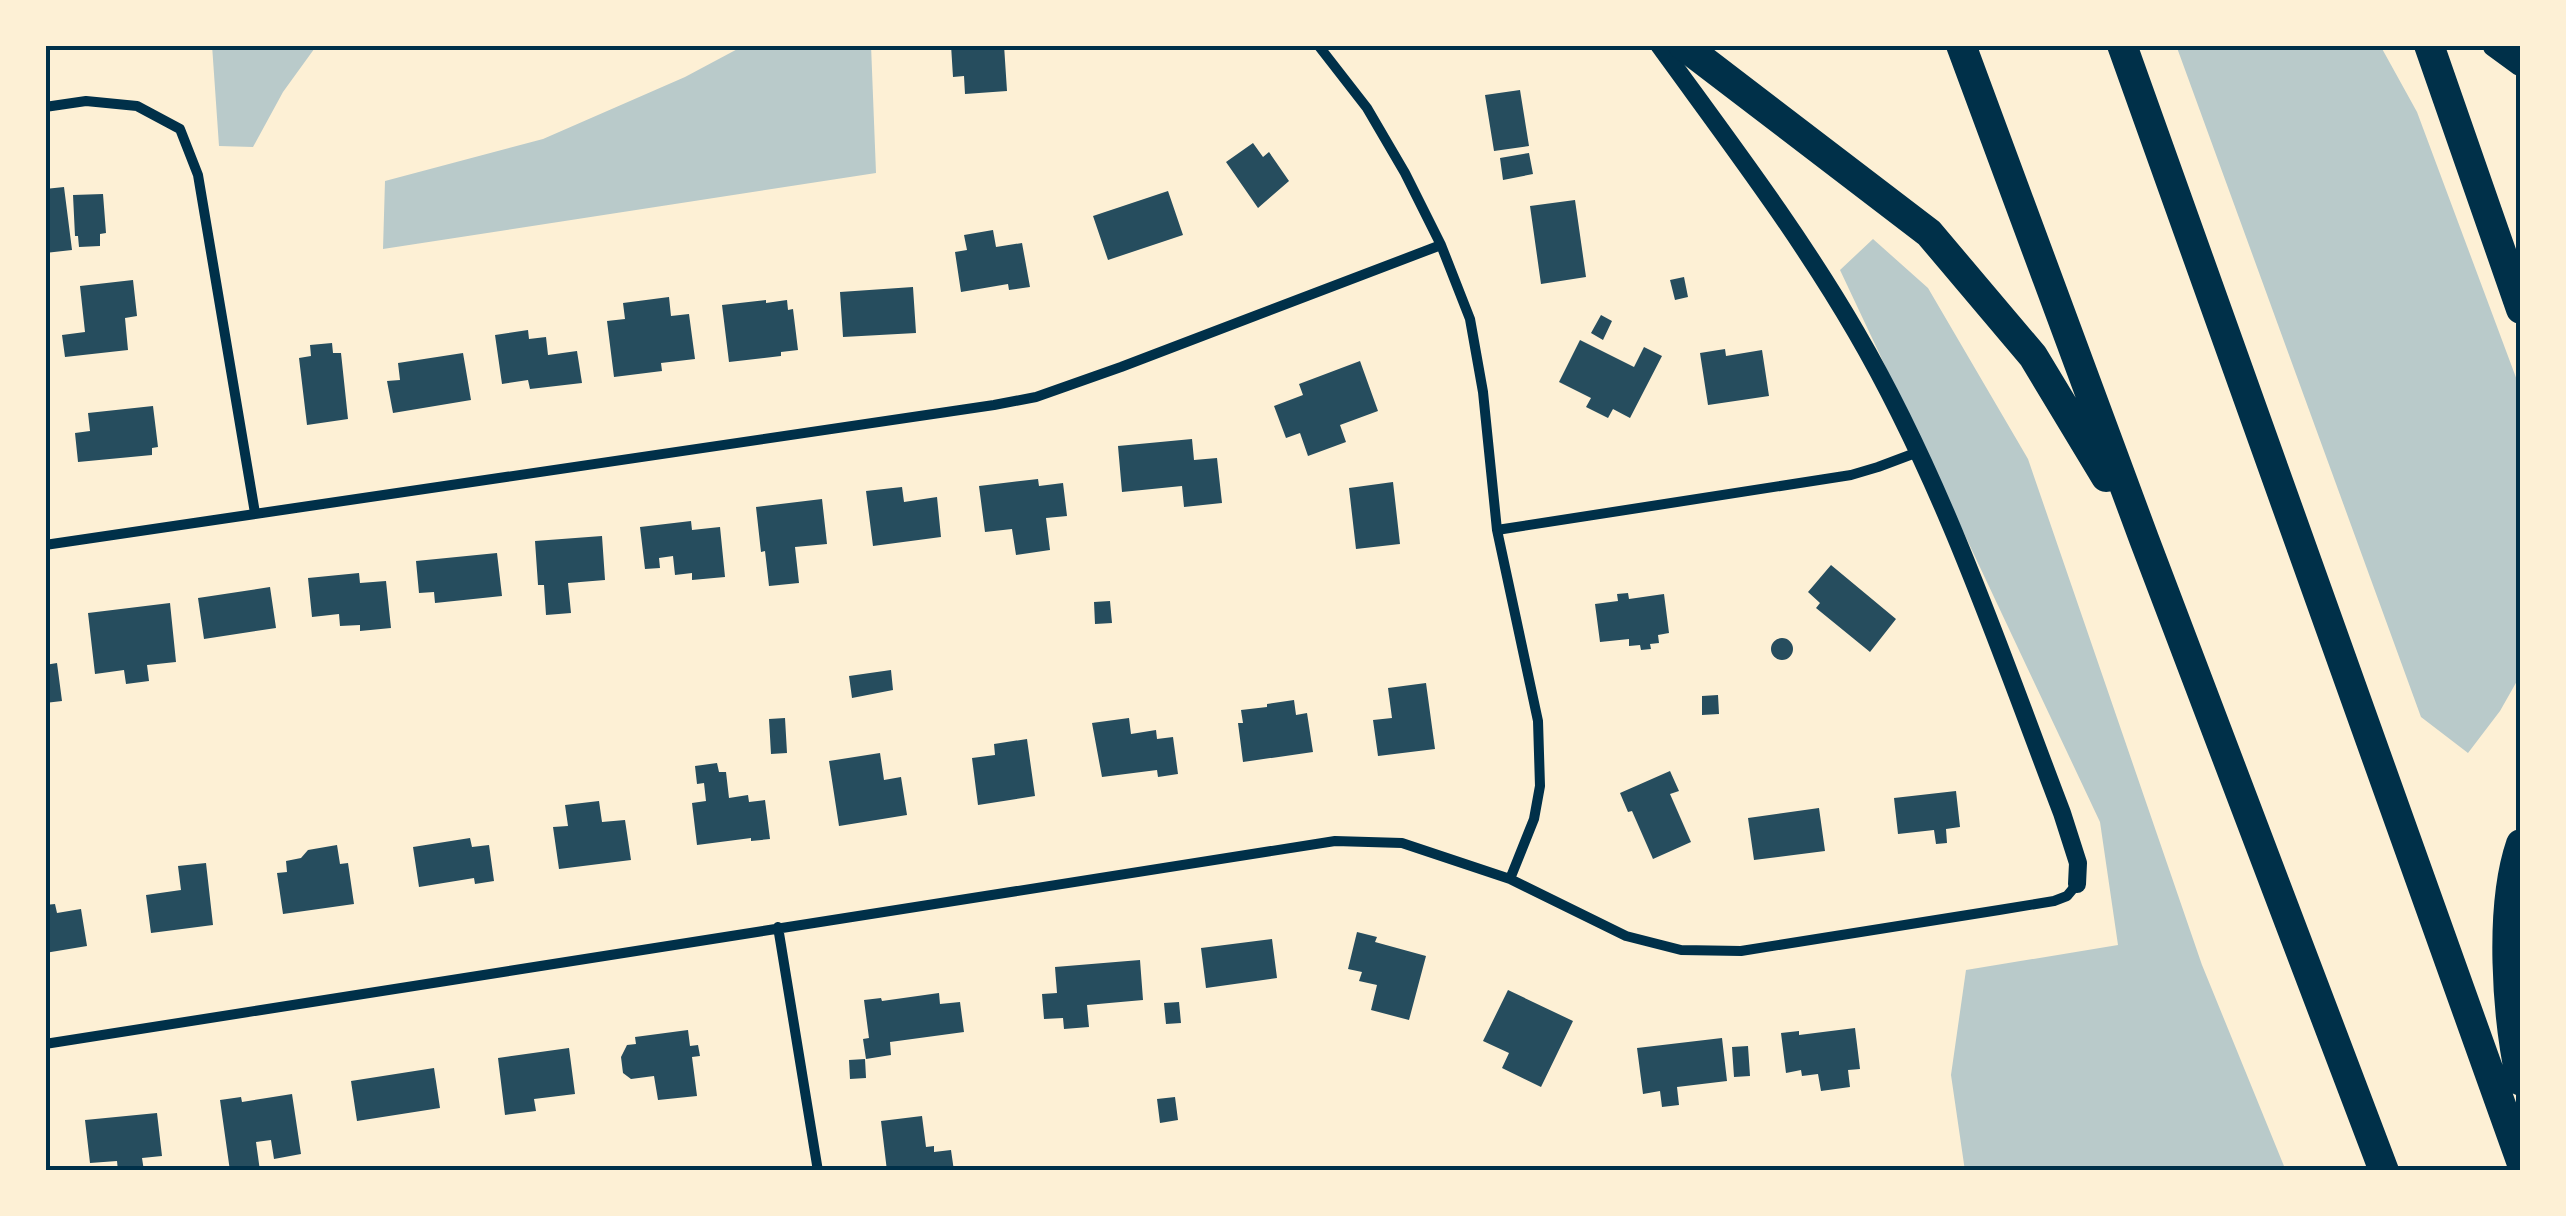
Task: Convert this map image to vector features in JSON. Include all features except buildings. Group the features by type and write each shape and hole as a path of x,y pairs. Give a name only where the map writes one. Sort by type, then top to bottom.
{"highway":[{"path":"1683,45 1930,233 2033,356 2144,539"},
{"path":"1961,45 2384,1171"},
{"path":"2122,45 2521,1160"},
{"path":"2429,45 2521,308"},
{"path":"2521,844 2512,881 2508,969 2521,1082"}],"main road":[{"path":"2495,45 2521,64"}],"street":[{"path":"1318,45 1367,108 1405,173 1441,244 1470,319 1483,392 1497,530 1538,721 1540,786 1534,818 1510,880"},
{"path":"45,1044 1335,842 1402,842 1510,880 1626,936 1681,950 1741,951 2067,896 2076,884 2078,863 2062,812 1918,452 1857,334 1816,266 1659,45"},
{"path":"45,107 86,101 137,106 180,129 198,175 255,512"},
{"path":"45,545 1036,396 1267,313 1441,244"},
{"path":"1497,530 1851,475 1918,452"},
{"path":"778,927 818,1171"}],"shaded area":[{"path":"212,45 317,45 283,92 253,147 219,146"},
{"path":"745,45 871,45 876,173 383,249 385,181 543,139 685,77"},
{"path":"2176,45 2380,45 2417,112 2521,391 2521,674 2500,711 2468,753 2421,717"},
{"path":"1873,239 1928,288 2028,459 2202,965 2286,1171 1965,1171 1951,1075 1966,970 2118,945 2100,822 1840,270"}]}
